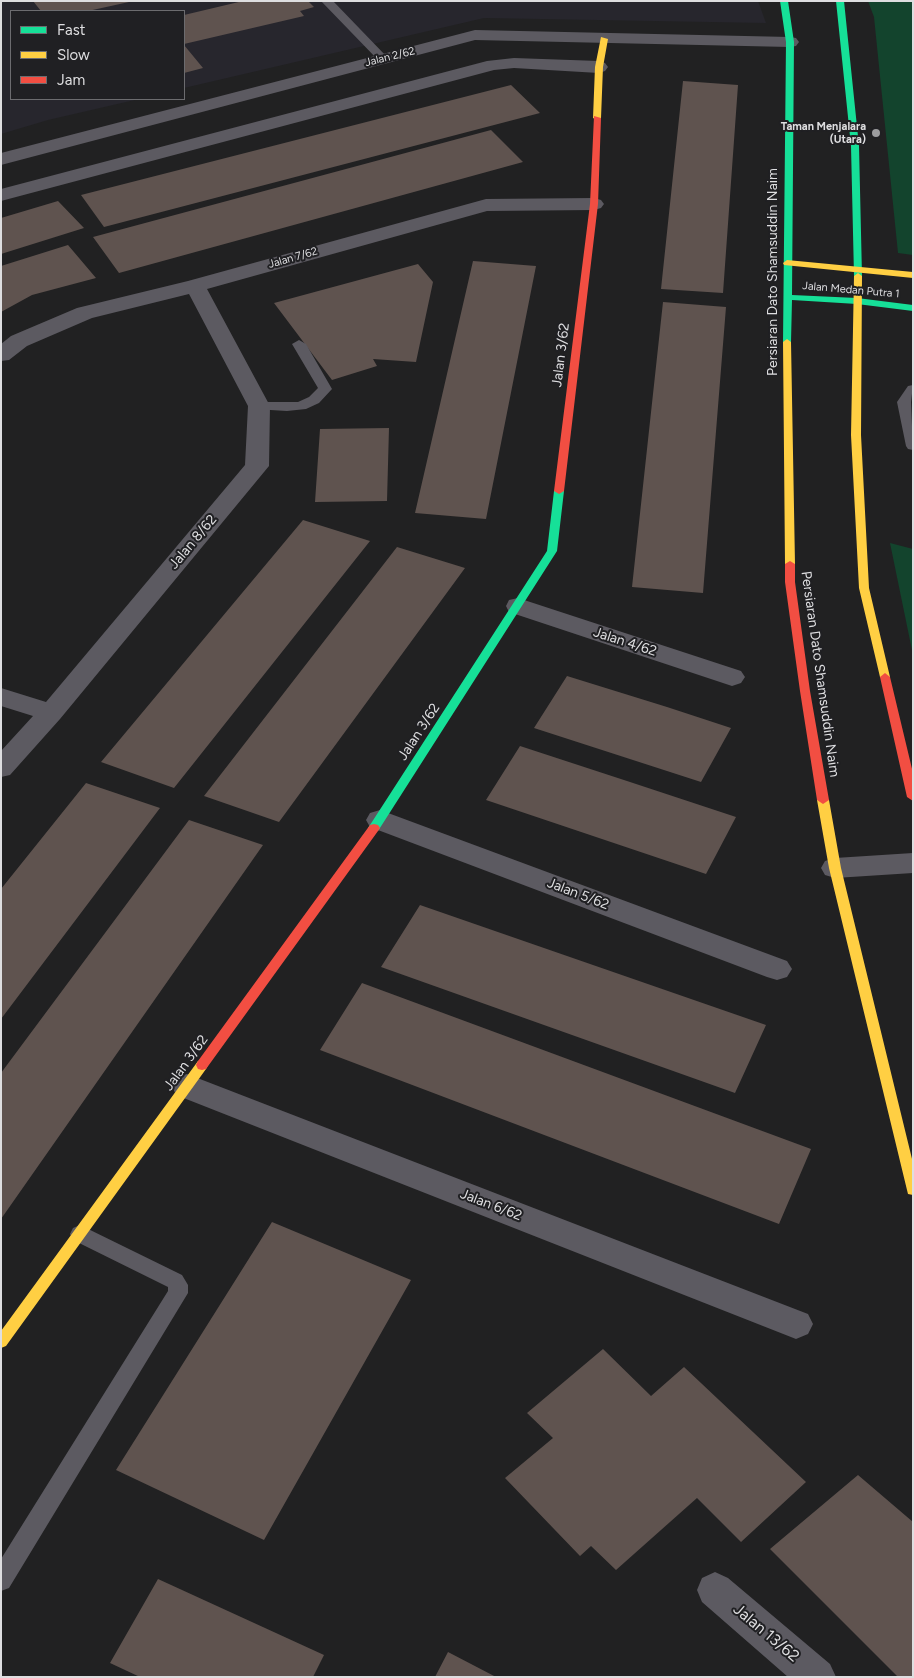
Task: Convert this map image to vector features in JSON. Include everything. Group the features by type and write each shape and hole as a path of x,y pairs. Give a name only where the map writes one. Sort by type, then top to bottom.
{"main road":[{"name":"Persiaran Dato Shamsuddin Naim","path":"784,1 790,42 786,297 790,582 805,691 835,868 890,1105 913,1190"},
{"path":"840,1 854,146 858,269 856,435 864,588 913,797"},
{"name":"Jalan 3/62","path":"1,1342 380,820 552,551 594,204 598,67 604,39"},
{"name":"Jalan Medan Putra 1","path":"787,263 913,275"},
{"name":"Jalan Medan Putra 1","path":"786,297 857,301 913,308"}],"street":[{"name":"Jalan 2/62","path":"1,159 383,58 475,36 790,42"},
{"path":"1,195 502,63 598,67"},
{"path":"345,68 372,96"},
{"name":"Jalan 7/62","path":"1,355 19,341 86,314 195,286 486,205 594,204"},
{"name":"Jalan 8/62","path":"1,768 52,712 257,466 259,406 195,286"},
{"name":"Jalan 4/62","path":"518,606 732,677"},
{"path":"1,697 52,712"},
{"name":"Jalan 5/62","path":"380,820 777,969"},
{"path":"835,868 913,863"},
{"name":"Jalan 6/62","path":"187,1086 796,1324"},
{"name":"Jalan 13/62","path":"715,1590 817,1677"}],"lane":[{"path":"326,1 383,58"},
{"path":"259,406 301,406 314,400 325,389 299,344"},
{"path":"913,388 904,402 913,446"},
{"path":"1,1580 178,1293 178,1285 175,1281 80,1234"}],"shaded area":[{"path":"1,1 758,1 766,23 484,18 185,88 185,10 10,10 10,100 135,100 48,120 1,134"}],"green space":[{"path":"868,1 913,1 913,255 898,253 874,17"},
{"path":"890,543 913,549 913,655"}],"building":[{"path":"33,1 129,1 93,10 40,10"},
{"path":"243,1 308,1 314,7 300,11 304,16 185,44 185,15"},
{"path":"185,46 203,68 185,73"},
{"path":"683,81 738,85 723,293 661,289"},
{"path":"511,85 540,113 104,227 81,195"},
{"path":"491,130 523,162 119,273 93,237"},
{"path":"58,201 84,228 1,254 1,218"},
{"path":"68,245 96,278 32,295 1,312 1,266"},
{"path":"473,261 536,266 486,519 415,513"},
{"path":"418,264 433,282 416,362 373,359 377,366 332,380 274,303"},
{"path":"663,302 726,307 703,593 632,587"},
{"path":"389,428 387,501 315,502 320,429"},
{"path":"303,520 370,541 174,788 101,762"},
{"path":"397,547 465,568 279,822 204,796"},
{"path":"567,676 731,728 701,782 534,728"},
{"path":"520,746 736,817 706,874 486,800"},
{"path":"86,783 160,808 1,1019 1,889"},
{"path":"189,820 263,845 1,1219 1,1073"},
{"path":"420,905 766,1025 735,1093 381,967"},
{"path":"362,983 811,1149 779,1224 320,1050"},
{"path":"272,1222 411,1280 264,1540 116,1470"},
{"path":"603,1349 651,1396 684,1367 806,1482 741,1542 697,1498 616,1570 591,1546 580,1556 505,1478 553,1438 527,1413"},
{"path":"858,1475 913,1522 913,1677 898,1677 770,1549"},
{"path":"158,1579 324,1655 313,1677 140,1677 110,1663"},
{"path":"448,1652 496,1677 435,1677"}],"traffic: fast":[{"path":"784,1 790,42 787,342"},
{"path":"840,1 855,146 858,276"},
{"path":"787,297 857,301 913,308"},
{"path":"374,828 552,551 559,491"}],"traffic: slow":[{"path":"597,118 599,67 604,39"},
{"path":"787,263 913,275"},
{"path":"858,276 856,435 864,588 885,677"},
{"path":"787,342 790,564"},
{"path":"823,800 835,868 913,1190"},
{"path":"1,1342 202,1065"}],"traffic: jam":[{"path":"559,491 594,204 597,118"},
{"path":"790,564 790,582 805,691 823,800"},
{"path":"885,677 913,797"},
{"path":"202,1065 374,828"}],"place":[{"name":"Taman Menjalara (Utara)","path":"876,133"}]}
